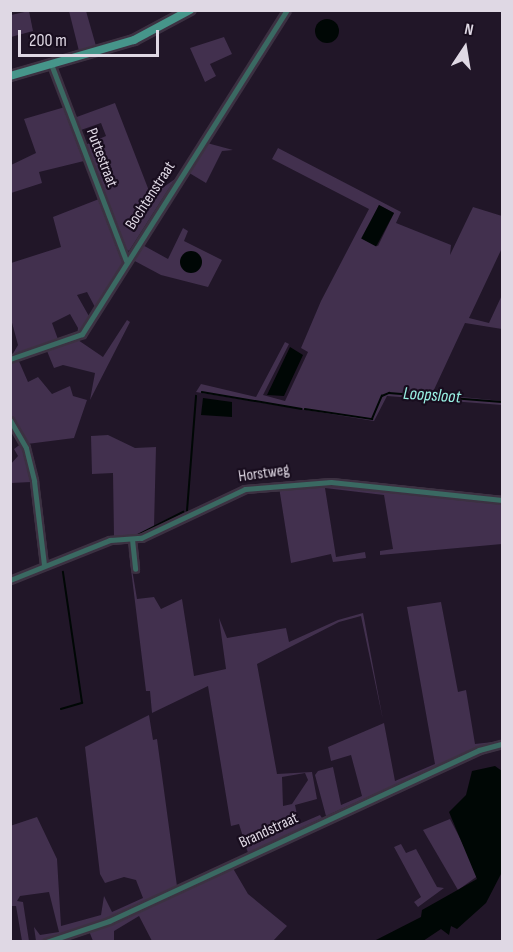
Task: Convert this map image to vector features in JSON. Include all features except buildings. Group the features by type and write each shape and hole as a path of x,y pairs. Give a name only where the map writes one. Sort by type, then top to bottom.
{"street":[{"path":"10,76 134,40 190,10"},
{"name":"Bochtenstraat","path":"10,359 80,336 126,260 287,10"},
{"name":"Puttestraat","path":"51,64 126,260"},
{"path":"10,420 26,448 33,481 44,565"},
{"name":"Horstweg","path":"10,580 110,540 132,539 244,489 331,482 502,500"},
{"path":"132,539 135,569"},
{"name":"Brandstraat","path":"46,942 61,940 109,921 479,750 502,744"}],"shaded area":[{"path":"29,11 33,31 11,37 11,15"},
{"path":"69,11 86,11 96,46 79,51"},
{"path":"327,19 335,23 339,31 335,39 327,43 319,39 315,31 319,23"},
{"path":"224,37 232,54 210,64 216,76 205,82 190,48"},
{"path":"245,79 207,143 233,150 222,151 206,183 186,171"},
{"path":"115,103 151,196 175,179 129,251 123,247 85,145 106,136 101,123 78,131 74,118"},
{"path":"65,107 84,161 39,172 42,183 11,193 11,165 36,153 24,119"},
{"path":"278,148 401,212 396,223 451,245 450,255 473,207 502,216 502,248 469,318 489,323 502,295 502,329 465,323 432,394 502,401 502,405 387,396 374,421 196,392 201,384 256,397 285,342 289,344 263,395 285,401 308,352 301,348 321,301 369,209 272,159","holes":["379,205 394,213 378,246 363,239"]},
{"path":"99,199 123,260 121,267 96,309 87,292 77,295 90,318 80,334 77,336 78,328 70,314 52,323 59,342 11,357 18,345 11,319 11,263 61,247 53,217"},
{"path":"379,205 394,213 376,247 361,239"},
{"path":"183,228 188,231 184,241 222,260 208,287 161,275 131,259 139,243 168,259"},
{"path":"187,251 195,251 202,258 202,266 195,273 187,273 180,266 180,258"},
{"path":"127,320 130,322 90,400 95,373 63,365 54,368 47,351 78,340 103,357"},
{"path":"290,347 303,355 284,396 267,395"},
{"path":"18,359 28,382 38,377 52,394 70,386 73,396 87,400 74,438 27,444 11,417 11,362"},
{"path":"203,398 232,402 232,417 201,415"},
{"path":"108,435 135,448 156,447 154,527 136,536 114,536 113,473 92,474 91,436"},
{"path":"22,443 31,482 11,483 10,465 18,456 14,449"},
{"path":"326,484 502,502 502,544 380,555 380,551 393,549 384,495 325,488 336,557 365,552 366,558 333,562 331,554 291,563 279,487"},
{"path":"128,545 137,599 154,597 161,609 182,599 194,676 226,669 219,618 227,638 286,628 289,642 338,620 363,613 383,720 361,616 339,622 257,664 277,774 312,772 317,799 295,805 299,824 320,815 322,818 248,853 239,824 231,826 208,686 152,713 150,691 146,691","holes":["305,773 308,780 292,804 283,806 282,777"]},
{"path":"441,602 458,692 466,690 475,744 502,741 476,748 326,816 315,775 318,771 333,767 341,805 362,796 351,755 331,761 328,747 384,723 395,781 435,764 407,607"},
{"path":"149,715 153,740 157,739 177,886 114,917 115,921 231,865 248,894 287,926 273,941 152,941 139,916 114,931 114,941 93,941 89,931 57,941 36,941 34,927 40,935 59,932 49,892 20,896 17,901 23,902 29,941 22,941 16,906 11,906 10,826 37,817 57,859 61,926 101,915 104,896 112,912 143,898 136,880 124,877 105,883 100,874 85,747"},
{"path":"495,766 502,771 502,872 486,903 457,929 451,926 449,935 441,929 423,941 374,941 421,917 422,910 477,879 449,812 466,795 472,771"},
{"path":"450,819 479,875 458,890 423,830"},
{"path":"401,844 406,853 416,849 437,887 444,888 418,907 414,902 421,897 394,847"}],"waterway":[{"name":"Loopsloot","path":"202,392 302,409"},
{"name":"Loopsloot","path":"305,409 372,419 382,396 389,393 502,402"},
{"name":"Loopsloot","path":"187,511 196,396"},
{"name":"Loopsloot","path":"136,536 183,512"},
{"name":"Loopsloot","path":"100,547 115,542"},
{"path":"61,709 82,703 63,572"}]}
